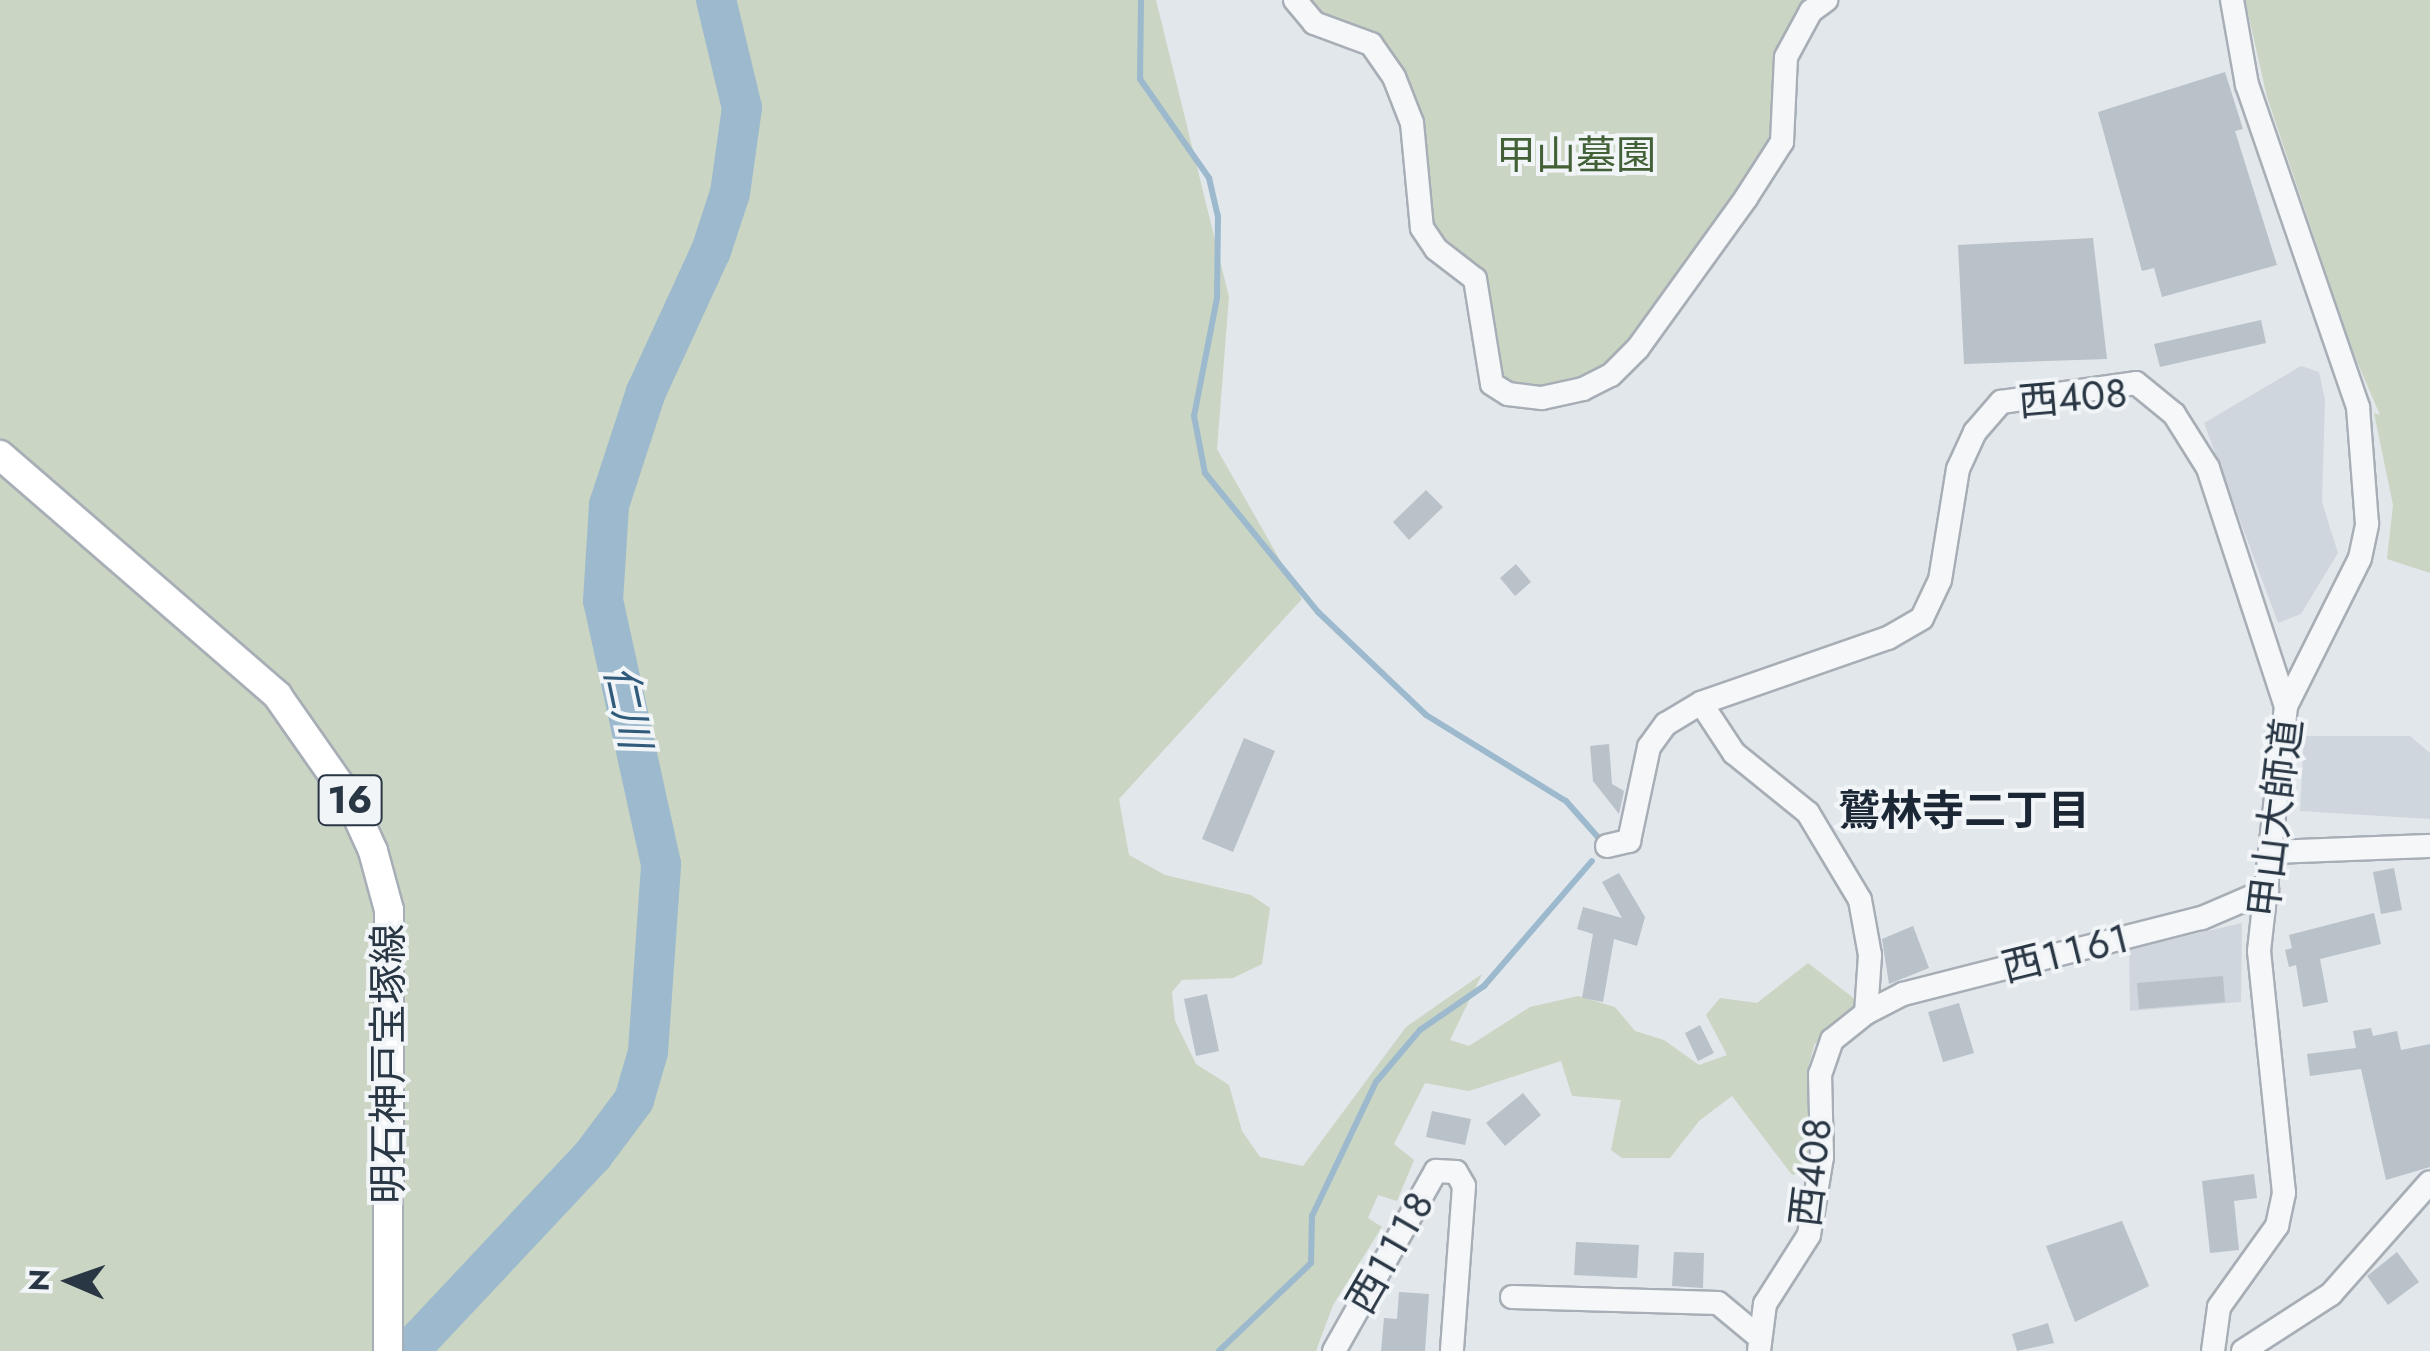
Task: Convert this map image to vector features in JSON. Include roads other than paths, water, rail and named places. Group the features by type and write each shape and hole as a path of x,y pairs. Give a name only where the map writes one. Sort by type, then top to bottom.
{"main road":[{"name":"明石神戸宝塚線","path":"0,454 246,663 309,734 349,798 390,910 388,1351"}],"street":[{"path":"1295,0 1314,23 1371,44 1394,77 1412,123 1422,228 1475,279 1492,384 1508,394 1542,398 1611,375 1638,348 1746,198 1782,142 1786,58 1811,11 1826,0"},
{"name":"甲山大師道","path":"2214,1351 2219,1307 2277,1226 2284,1193 2262,1007 2267,890 2286,706 2360,558 2367,524 2358,407 2248,84 2232,0"},
{"name":"西４０８","path":"1607,846 1629,841 1649,747 1666,724 1701,703 1888,638 1922,618 1940,580 1958,469 1975,432 2001,402 2136,383 2174,414 2208,468 2286,706"},
{"path":"1701,703 1734,753 1808,813 1845,869 1860,900 1870,956 1866,1013"},
{"path":"2271,852 2430,846"},
{"name":"西１１６１","path":"1866,1013 1903,994 2202,918 2267,890"},
{"name":"西４０８","path":"1759,1344 1765,1304 1809,1235 1822,1158 1820,1074 1832,1040 1866,1013"},
{"name":"西１１１８","path":"1334,1351 1436,1171 1456,1172 1464,1186 1452,1351"},
{"path":"2243,1351 2330,1294 2430,1182"},
{"path":"1512,1297 1718,1303 1759,1344"}],"waterway":[{"name":"仁川","path":"409,1351 593,1155 634,1100 648,1052 661,864 603,601 609,505 646,392 711,251 730,193 742,108 716,0"},
{"path":"1141,0 1140,79 1209,178 1218,216 1217,298 1194,416 1205,473 1318,612 1426,715 1566,801 1597,836"},
{"path":"1219,1351 1311,1263 1312,1216 1376,1082 1420,1030 1484,986 1592,861"}],"district":[{"name":"鷲林寺二丁目","path":"1964,811"}],"park label":[{"name":"甲山墓園","path":"1576,155"}]}
